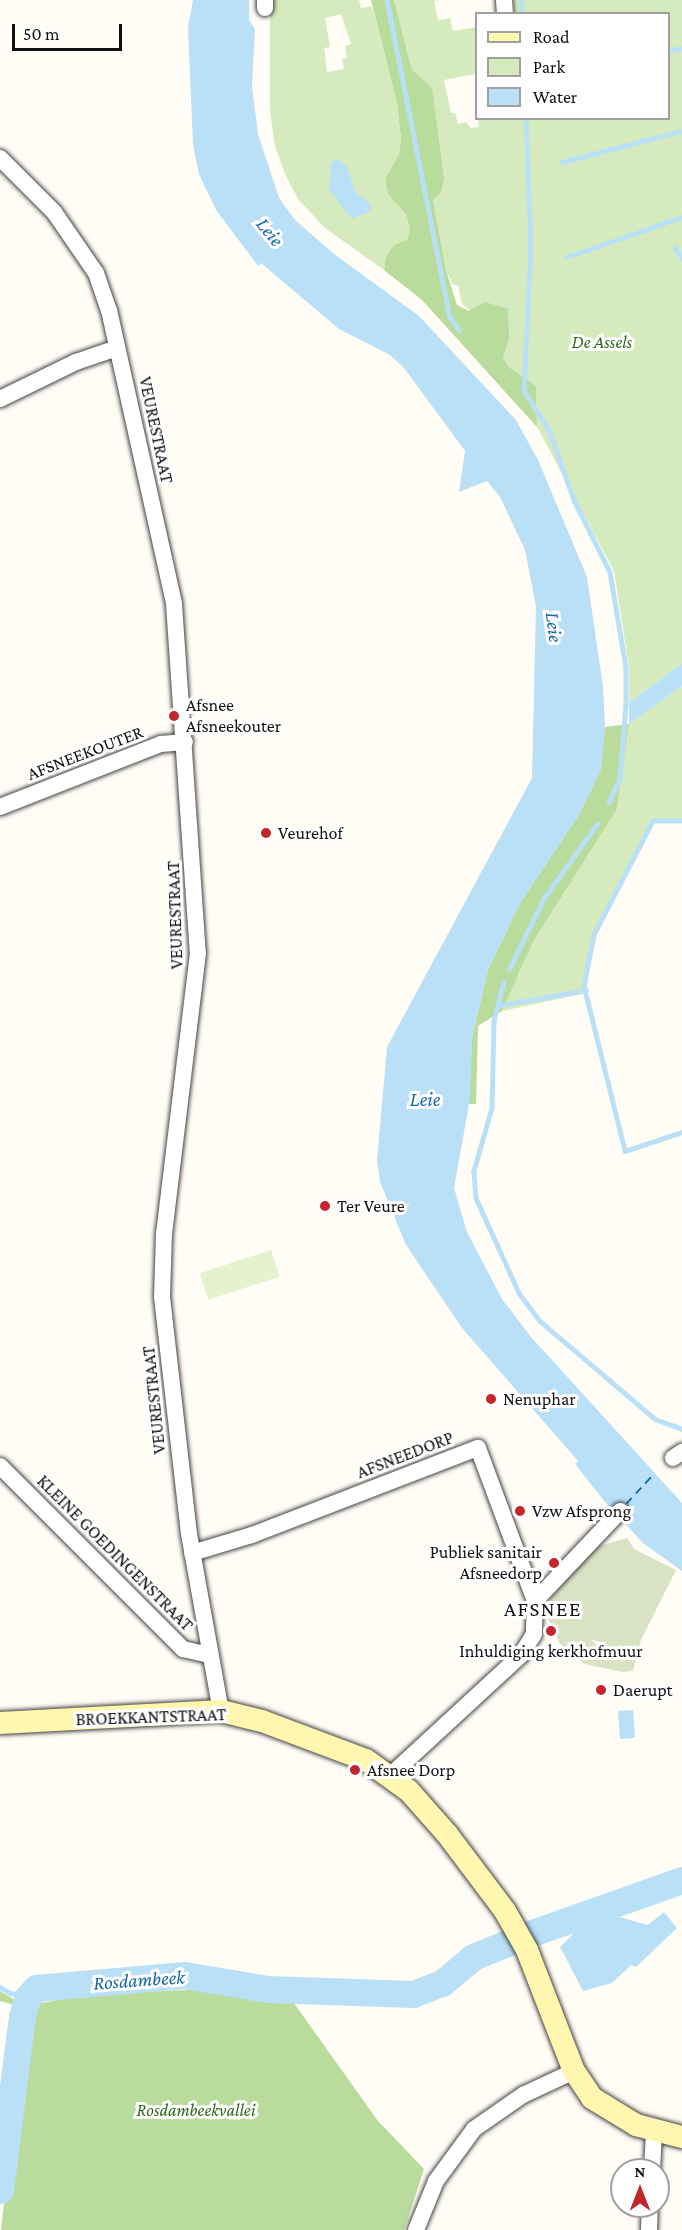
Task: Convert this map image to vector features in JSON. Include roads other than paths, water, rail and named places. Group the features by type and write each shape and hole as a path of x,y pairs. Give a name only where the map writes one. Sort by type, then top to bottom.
{"street":[{"name":"VEURESTRAAT","path":"0,158 46,202 85,253 103,292 169,573 185,742 198,953 165,1233 162,1296 192,1553 221,1711"},
{"path":"0,399 76,362 117,348"},
{"name":"AFSNEEKOUTER","path":"0,807 161,744 185,742"},
{"name":"AFSNEEDORP","path":"192,1553 252,1535 478,1448 535,1601 534,1634 521,1655 391,1775"},
{"name":"KLEINE GOEDINGENSTRAAT","path":"0,1466 183,1649 209,1655"},
{"path":"535,1601 620,1511"},
{"name":"BROEKKANTSTRAAT","path":"0,1723 221,1711 328,1744 391,1775 447,1834 505,1911 527,1950 574,2071 592,2098 614,2114 654,2132 682,2137"},
{"path":"416,2230 436,2181 474,2129 523,2095 574,2071"},
{"path":"653,2158 654,2132"}],"water":[{"name":"Leie","path":"193,0 249,0 249,20 255,29 252,87 258,134 279,198 295,220 334,254 419,316 516,420 538,460 587,577 603,687 605,727 601,770 580,813 520,903 488,969 472,1038 470,1099 454,1188 467,1232 502,1299 531,1337 682,1503 682,1571 643,1543 605,1502 575,1464 578,1461 462,1328 406,1245 380,1182 377,1160 387,1047 532,778 536,606 525,550 500,497 487,481 459,492 465,451 404,368 390,355 339,329 261,263 258,266 216,210 199,174 193,145 188,28"},
{"path":"337,159 347,167 355,191 371,205 370,211 352,219 329,190 331,163"},
{"path":"682,663 682,686 629,724 629,703"},
{"path":"633,1710 635,1738 620,1739 618,1711"},
{"path":"664,1912 677,1928 636,1967 631,1965 612,1983 583,1991 560,1947 573,1934 572,1928 607,1914 609,1919 619,1917 648,1925"}],"waterway":[{"path":"387,0 450,317 459,330"},
{"path":"521,0 522,12"},
{"path":"670,51 682,48"},
{"path":"526,120 531,247 524,390 550,432 574,500 610,572 626,668 626,704 620,779 609,803"},
{"path":"562,162 682,131"},
{"path":"567,257 682,217"},
{"path":"675,247 682,258"},
{"path":"682,821 653,821 594,935 584,986 625,1151 682,1132"},
{"path":"509,969 544,898 597,824"},
{"path":"504,982 494,1021 492,1108 474,1171 476,1198 519,1293 540,1321 655,1419 682,1429"},
{"path":"502,1005 586,990"},
{"name":"Rosdambeek","path":"532,1933 682,1880"},
{"path":"588,1913 591,1921"},
{"name":"Rosdambeek","path":"0,2190 22,2017 27,1998 36,1988 184,1975 268,1989 413,1994 442,1983 473,1957 507,1943"},
{"path":"0,1987 10,1993 29,1996"}],"place":[{"name":"Afsnee Afsneekouter","path":"174,716"},
{"name":"Veurehof","path":"266,833"},
{"name":"Ter Veure","path":"325,1206"},
{"name":"Nenuphar","path":"491,1399"},
{"name":"Vzw Afsprong","path":"520,1511"},
{"name":"Publiek sanitair Afsneedorp","path":"554,1563"},
{"name":"Inhuldiging kerkhofmuur","path":"551,1631"},
{"name":"Daerupt","path":"601,1690"},
{"name":"Afsnee Dorp","path":"355,1770"}],"district":[{"name":"AFSNEE","path":"543,1609"}],"park label":[{"name":"De Assels","path":"602,342"},
{"name":"Rosdambeekvallei","path":"196,2110"}]}
